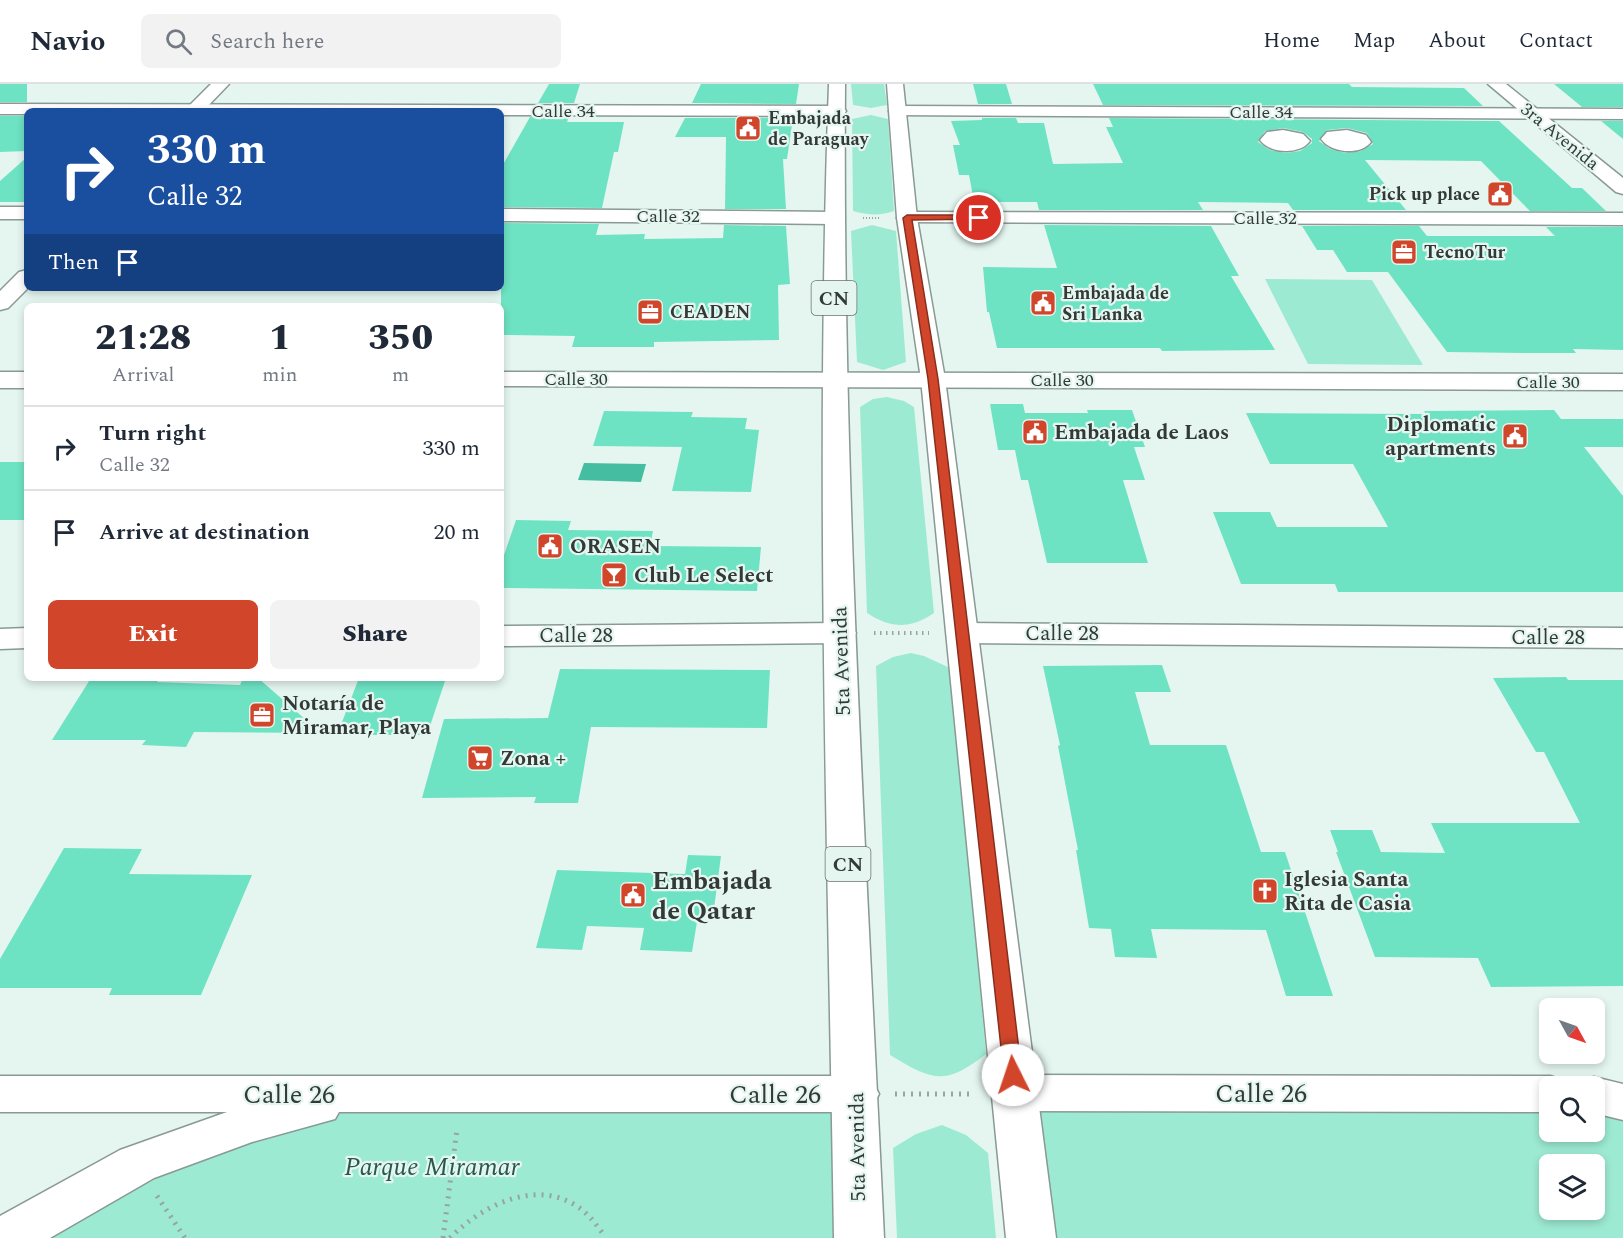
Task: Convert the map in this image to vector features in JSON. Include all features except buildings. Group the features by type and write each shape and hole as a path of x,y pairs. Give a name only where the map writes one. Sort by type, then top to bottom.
{"main road":[{"path":"196,108 221,84"},
{"name":"5ta Avenida","path":"837,84 833,261 840,633 859,1238"},
{"path":"895,84 907,218 933,379 1031,1238"},
{"name":"3ra Avenida","path":"1496,84 1623,188"},
{"name":"Calle 34","path":"0,109 24,109"},
{"name":"Calle 34","path":"504,110 837,111"},
{"name":"Calle 34","path":"898,111 1623,114"},
{"path":"1259,112 1278,135 1270,137 1269,140 1289,145 1298,144 1300,140 1339,138 1327,112"},
{"path":"0,213 24,213"},
{"name":"Calle 32","path":"504,215 834,218"},
{"name":"Calle 32","path":"907,218 1623,219"},
{"path":"0,303 24,281"},
{"name":"Calle 30","path":"504,379 1623,382"},
{"path":"0,380 24,380"},
{"name":"Calle 28","path":"504,636 840,633"},
{"name":"Calle 28","path":"963,633 1623,638"},
{"path":"0,639 24,638"},
{"name":"Calle 26","path":"1014,1093 1539,1094"},
{"path":"6,1238 137,1164 248,1124 364,1094"},
{"name":"Calle 26","path":"4,1103 364,1094 855,1094"},
{"path":"1605,1095 1623,1094"},
{"path":"1605,1098 1623,1102"}],"path":[{"path":"834,218 907,218"},
{"path":"840,633 963,633"},
{"path":"855,1094 1014,1093"},
{"path":"443,1238 462,1094"},
{"path":"137,1164 185,1238"},
{"path":"450,1238 460,1224 486,1207 515,1198 542,1196 568,1202 589,1215 603,1235"}],"green space":[{"path":"851,84 884,84 887,105 871,108 853,105"},
{"path":"871,115 888,119 894,211 889,213 869,214 853,211 852,119"},
{"path":"872,225 896,231 906,362 883,370 857,362 851,231"},
{"path":"1265,279 1372,280 1423,365 1308,364"},
{"path":"887,397 904,401 914,407 934,613 917,622 901,625 884,622 867,613 860,407 873,399"},
{"path":"911,653 924,656 950,668 986,1054 960,1071 939,1076 928,1075 890,1055 876,666 893,657"},
{"path":"1014,1093 1539,1094 1539,1142 1605,1142 1605,1098 1623,1102 1623,1238 1031,1238"},
{"name":"Parque Miramar","path":"364,1094 856,1094 859,1238 6,1238"},
{"path":"942,1125 966,1135 988,1153 996,1238 897,1238 893,1148 916,1134"}],"shaded area":[{"path":"584,463 646,464 641,482 578,480"}],"place":[{"name":"Embajada de Paraguay","path":"748,128"},
{"name":"Pick up place","path":"1500,194"},
{"name":"TecnoTur","path":"1404,252"},
{"name":"Embajada de Sri Lanka","path":"1043,303"},
{"name":"CEADEN","path":"650,312"},
{"name":"Embajada de Laos","path":"1035,432"},
{"name":"Diplomatic apartments","path":"1515,436"},
{"name":"ORASEN","path":"550,546"},
{"name":"Club Le Select","path":"614,575"},
{"name":"Notaría de Miramar, Playa","path":"262,715"},
{"name":"Zona +","path":"480,758"},
{"name":"Iglesia Santa Rita de Casia","path":"1265,891"},
{"name":"Embajada de Qatar","path":"633,895"}],"route":[{"path":"979,218 907,218 933,379 1010,1033 1013,1075"}]}
